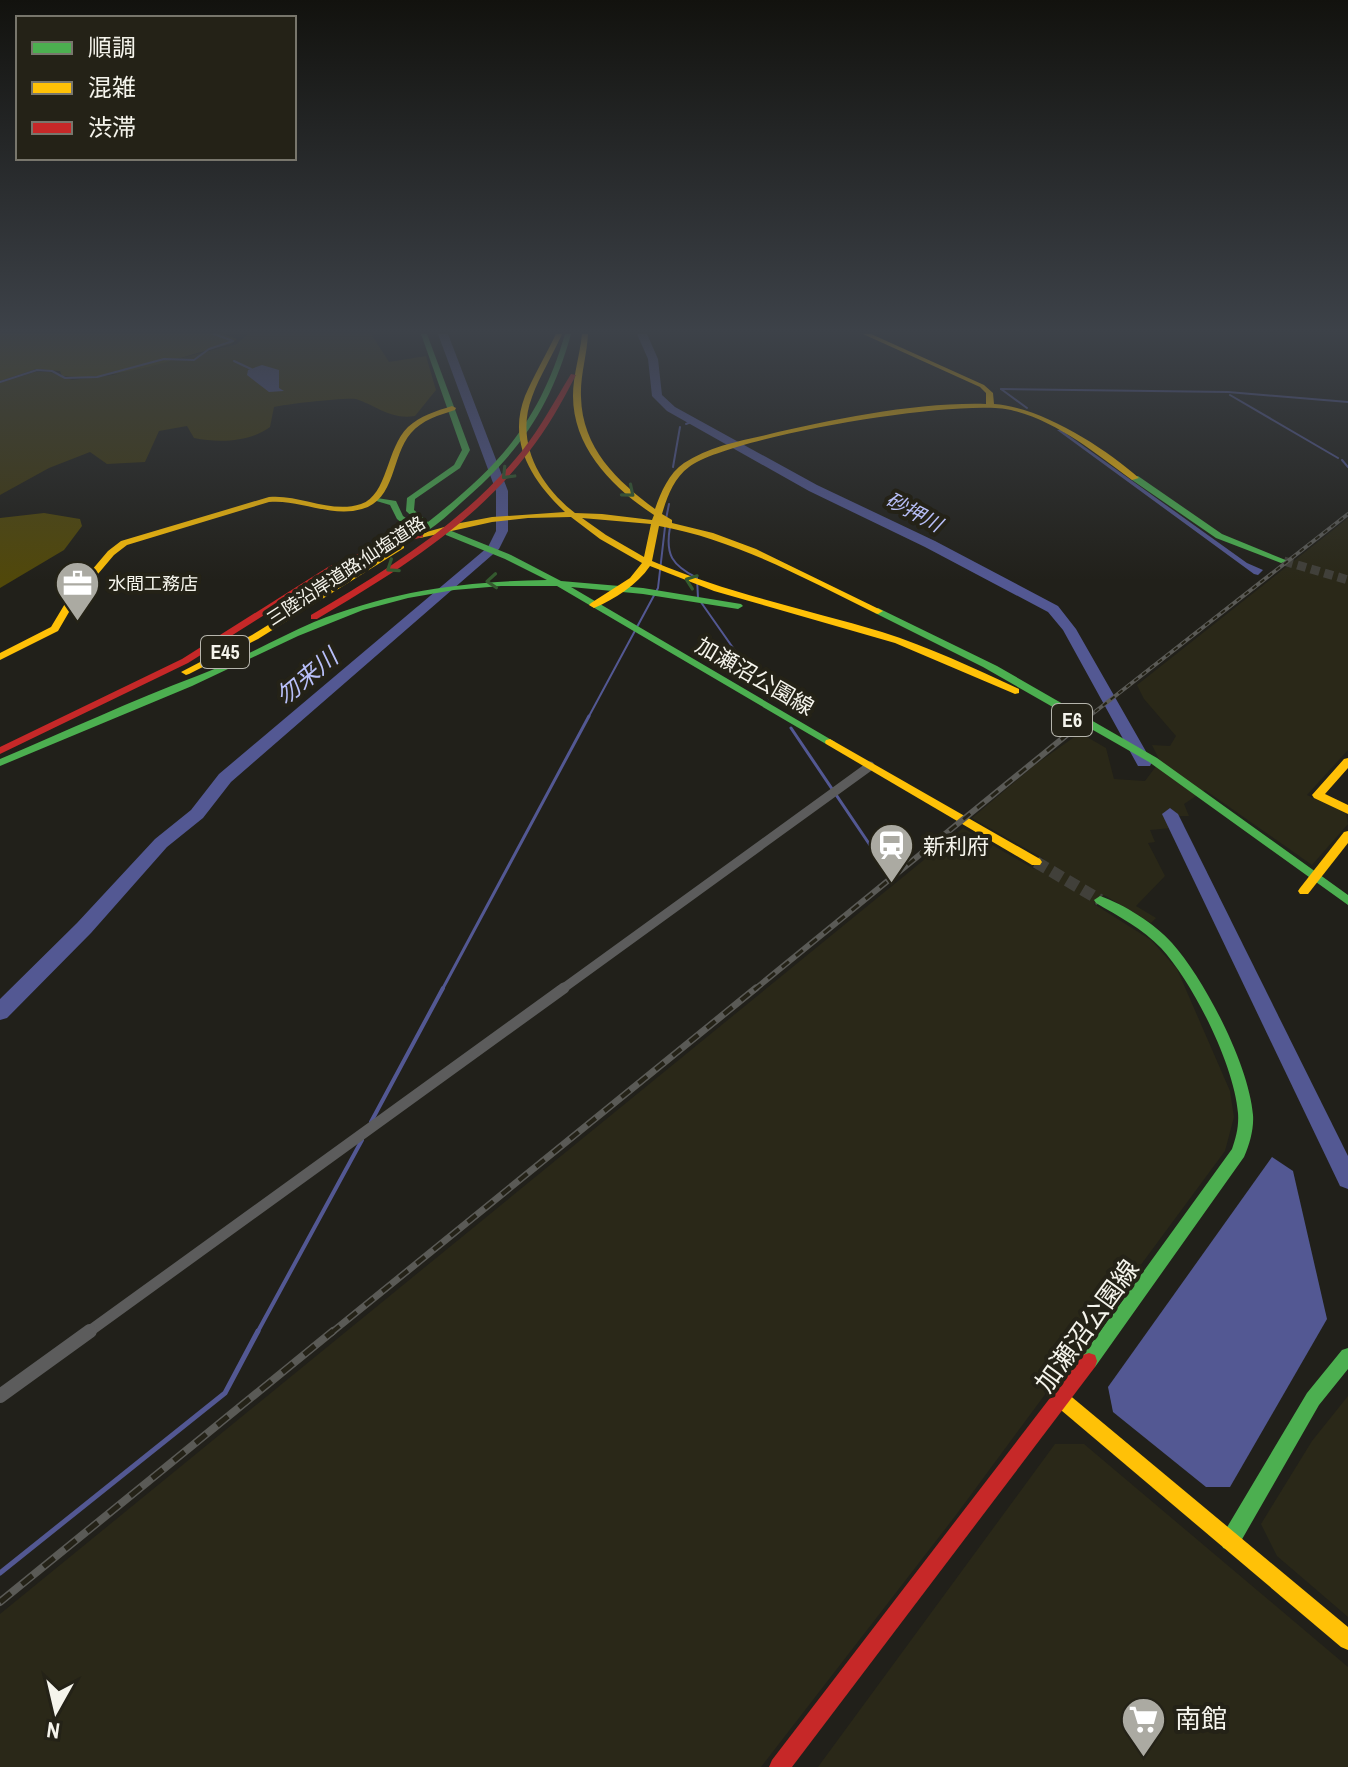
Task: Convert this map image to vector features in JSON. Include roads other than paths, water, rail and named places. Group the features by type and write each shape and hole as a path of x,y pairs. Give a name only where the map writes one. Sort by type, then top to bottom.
{"main road":[{"path":"0,657 55,629 72,599 111,553 124,543 272,499 293,499 348,509 367,506 377,500 392,453 407,430 425,416"},
{"path":"427,522 410,511 411,498 423,486 454,468 465,455 464,441 455,416"},
{"path":"525,416 522,433 525,449 540,480 566,509 602,538 670,573 727,594 865,630 926,652"},
{"name":"三陸沿岸道路;仙塩道路","path":"0,752 152,688 255,637 364,571 487,475 534,416"},
{"name":"三陸沿岸道路;仙塩道路","path":"0,763 188,684 323,612 452,527 504,477 553,416"},
{"path":"580,416 581,427 603,467 629,493 664,518 703,540 903,625 994,668"},
{"path":"594,605 619,591 645,568 651,555 660,502 673,477 687,464 724,446 879,416"},
{"path":"1039,416 1054,422 1219,536 1284,561"},
{"path":"377,500 393,503 400,517 410,525 427,522"},
{"path":"0,752 167,671 331,569 403,540 491,521 582,516 653,522 701,533 746,548 994,668"},
{"name":"加瀬沼公園線","path":"452,527 478,545 594,605 1036,862"},
{"path":"188,684 335,617 414,593 506,580 596,583 787,615 857,631 926,652"},
{"name":"E6","path":"926,652 1054,711 1212,801"},
{"name":"E6","path":"994,668 1122,741 1212,801 1348,901"},
{"path":"1348,761 1318,795 1348,810"},
{"path":"1304,891 1348,835"},
{"name":"加瀬沼公園線","path":"779,1767 1061,1399 1239,1152 1245,1120 1239,1084 1198,991 1182,964 1148,929 1100,900"},
{"path":"1230,1541 1313,1399 1348,1356"},
{"path":"1061,1399 1348,1640"}],"street":[{"path":"0,1396 870,766"}],"water":[{"path":"1057,430 1247,563 1263,570 1258,575 1254,574"},
{"path":"1272,1157 1293,1171 1327,1319 1230,1487 1206,1487 1113,1412 1108,1387"}],"waterway":[{"name":"勿来川","path":"0,1012 84,928 161,843 197,814 225,778 493,549 502,531 502,491 474,416"},
{"name":"砂押川","path":"684,416 813,488 930,544 1053,609 1069,629 1144,762"},
{"path":"1267,416 1338,458"},
{"name":"砂押川","path":"686,424 691,422"},
{"path":"673,467 680,427"},
{"path":"1342,460 1348,467"},
{"path":"666,519 669,504"},
{"path":"588,718 658,588 665,527"},
{"path":"670,527 672,558 697,578 698,598 769,699"},
{"path":"442,990 589,716"},
{"path":"791,728 876,854 890,862"},
{"name":"砂押川","path":"1170,814 1348,1179"},
{"path":"371,1122 443,988"},
{"path":"257,1333 362,1140"},
{"path":"0,1573 225,1393 258,1331"}],"tunnel":[{"path":"1284,561 1348,580"},
{"path":"1036,862 1100,900"}],"railway":[{"path":"1087,718 1348,514"},
{"path":"754,990 1090,716"},
{"path":"331,1333 756,988"},
{"path":"0,1602 333,1331"}],"place":[{"name":"水間工務店","path":"77,623"},
{"name":"新利府","path":"892,885"},
{"name":"南館","path":"1144,1758"}]}
